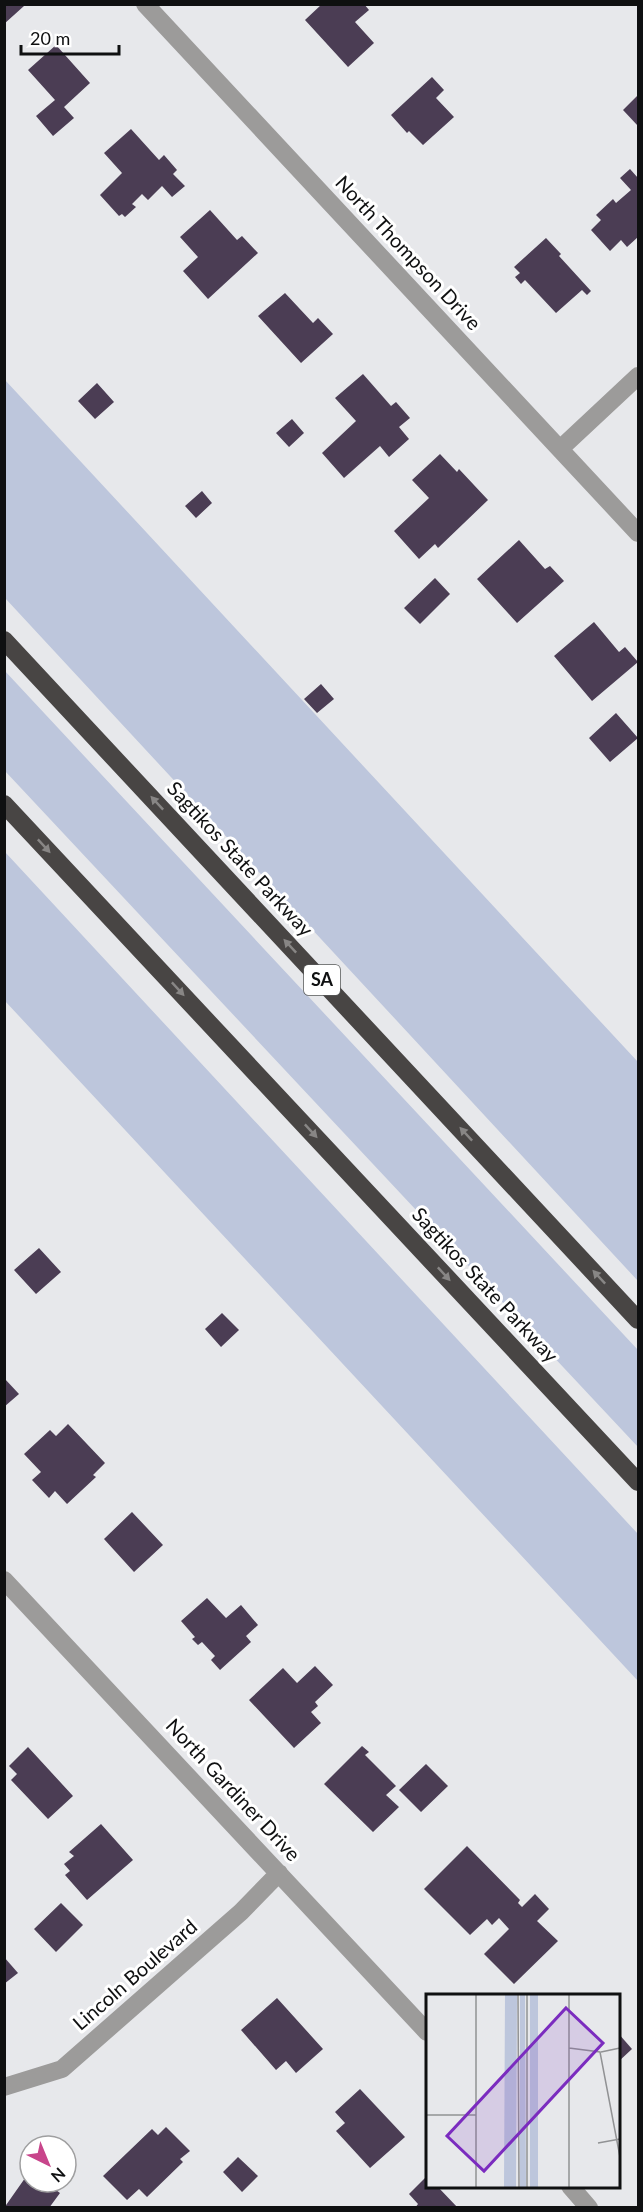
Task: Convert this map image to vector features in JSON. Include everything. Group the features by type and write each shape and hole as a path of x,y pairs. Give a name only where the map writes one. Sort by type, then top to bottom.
{"highway":[{"name":"Sagtikos State Parkway","path":"4,640 639,1320"},
{"name":"Sagtikos State Parkway","path":"4,804 639,1482"}],"street":[{"name":"North Thompson Drive","path":"145,4 639,533"},
{"path":"561,449 639,376"},
{"name":"North Gardiner Drive","path":"4,1580 426,2031"},
{"name":"Lincoln Boulevard","path":"4,2087 62,2069 241,1912 279,1873"},
{"path":"571,2188 589,2208"}],"shaded area":[{"path":"5,380 638,1062 638,1281 5,598"},
{"path":"4,670 638,1350 638,1447 5,771"},
{"path":"5,852 638,1534 638,1681 5,1001"}],"building":[{"path":"4,4 24,6 4,24"},
{"path":"322,4 364,4 369,10 355,22 374,43 348,67 305,20"},
{"path":"56,45 90,83 64,107 74,118 53,136 36,116 55,100 28,70"},
{"path":"432,77 444,90 436,98 454,117 423,145 409,131 407,133 391,115"},
{"path":"638,95 638,126 623,110"},
{"path":"131,129 159,160 164,155 177,170 173,174 185,186 172,197 162,186 148,200 142,194 132,204 136,207 125,217 122,214 119,216 100,195 122,173 104,153"},
{"path":"630,169 638,178 638,237 627,247 621,240 610,251 591,230 601,220 596,215 613,199 616,203 631,190 620,178"},
{"path":"210,210 237,240 242,236 258,253 208,299 183,271 198,257 180,237"},
{"path":"546,238 591,291 587,295 582,290 556,313 525,280 521,284 515,277 520,273 514,267"},
{"path":"285,293 313,323 318,318 333,334 301,363 258,316"},
{"path":"363,374 391,406 396,402 410,418 399,427 409,439 389,457 380,446 344,478 322,453 356,421 335,398"},
{"path":"97,383 114,402 95,419 78,401"},
{"path":"292,419 304,433 289,447 276,433"},
{"path":"440,454 457,472 459,469 488,500 438,548 435,544 419,559 394,531 429,498 412,480"},
{"path":"202,491 212,503 196,518 185,506"},
{"path":"519,540 545,569 550,566 564,581 517,623 477,579"},
{"path":"435,578 450,594 420,624 404,608"},
{"path":"594,622 619,652 625,647 638,662 592,701 554,656"},
{"path":"321,684 334,699 317,713 304,699"},
{"path":"616,713 638,738 610,762 589,738"},
{"path":"39,1248 61,1272 36,1294 14,1270"},
{"path":"222,1313 239,1330 221,1347 205,1329"},
{"path":"4,1378 19,1394 4,1407"},
{"path":"68,1424 105,1463 93,1475 96,1477 67,1504 55,1491 49,1498 32,1480 41,1472 24,1454 50,1430 56,1436"},
{"path":"132,1512 163,1545 134,1572 104,1539"},
{"path":"207,1598 226,1618 241,1605 258,1625 246,1636 251,1642 220,1670 211,1660 215,1656 202,1642 198,1645 192,1639 195,1637 181,1621"},
{"path":"315,1666 333,1685 315,1702 318,1706 311,1712 321,1723 294,1748 249,1700 283,1668 297,1683"},
{"path":"362,1746 369,1752 365,1755 396,1786 386,1795 399,1807 373,1832 324,1784"},
{"path":"28,1747 73,1796 48,1819 11,1780 17,1774 9,1766"},
{"path":"426,1764 448,1786 421,1812 399,1790"},
{"path":"101,1824 133,1860 87,1900 65,1875 70,1871 64,1864 74,1856 69,1852"},
{"path":"467,1846 520,1900 518,1903 522,1907 535,1894 549,1909 537,1921 558,1941 514,1984 484,1954 509,1929 499,1918 492,1925 487,1919 470,1935 424,1889"},
{"path":"61,1903 83,1925 56,1952 34,1929"},
{"path":"4,1957 18,1973 4,1984"},
{"path":"277,1998 323,2049 296,2073 286,2061 276,2070 241,2030"},
{"path":"619,2034 632,2049 619,2061"},
{"path":"360,2089 405,2137 370,2168 336,2131 345,2123 335,2112"},
{"path":"166,2127 190,2151 180,2159 183,2162 147,2197 139,2189 127,2200 103,2176 152,2129 158,2135"},
{"path":"238,2157 258,2176 242,2192 223,2172"},
{"path":"426,2177 426,2188 439,2188 458,2208 415,2208 418,2204 409,2194"},
{"path":"18,2188 18,2194 59,2194 49,2208 4,2208"}]}
